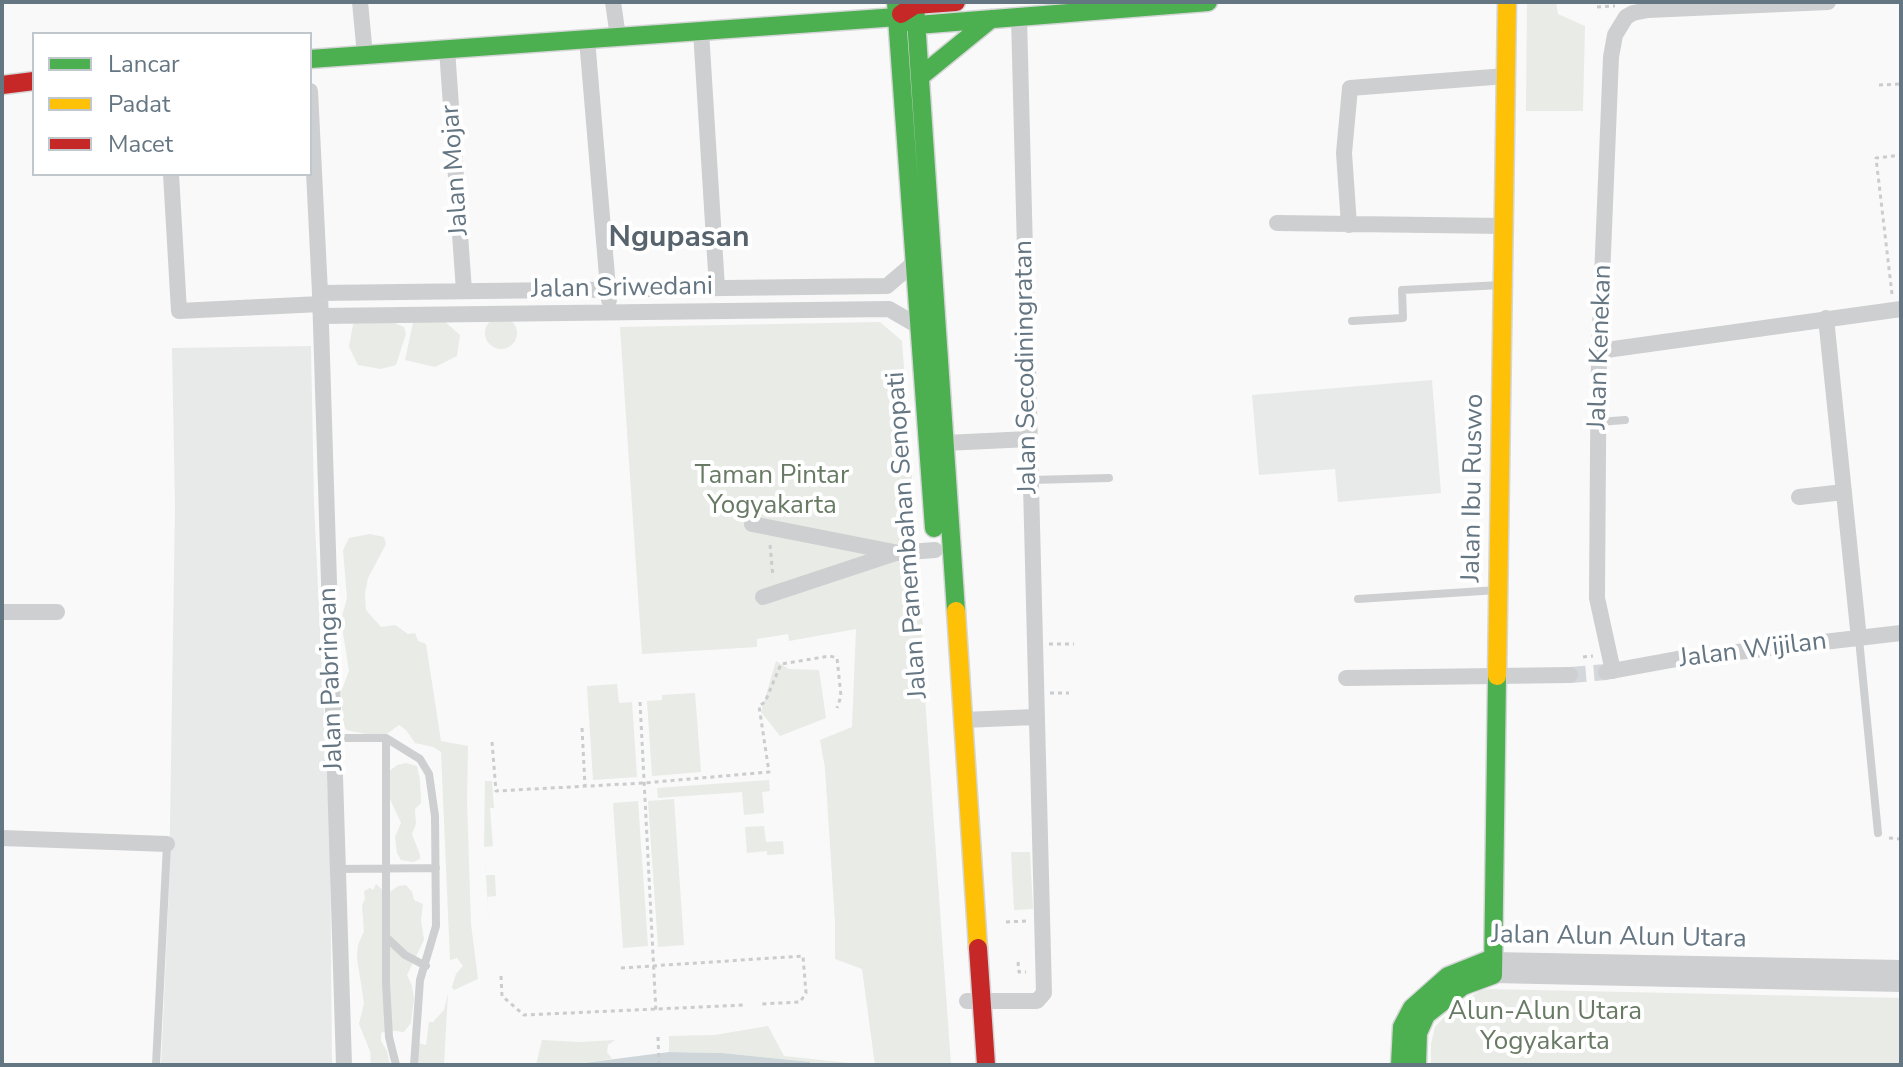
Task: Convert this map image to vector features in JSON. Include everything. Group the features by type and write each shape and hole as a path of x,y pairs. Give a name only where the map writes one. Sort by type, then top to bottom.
{"main road":[{"path":"312,59 701,31 956,2"},
{"path":"917,25 1208,2"},
{"name":"Jalan Ibu Ruswo","path":"1493,968 1507,2"},
{"name":"Jalan Panembahan Senopati","path":"904,7 917,25 963,720 974,1001 971,1065"},
{"name":"Jalan Panembahan Senopati","path":"904,7 915,262 935,550 974,1001 986,1065"},
{"path":"921,76 991,19"},
{"path":"2,85 32,81"},
{"name":"Jalan Alun Alun Utara","path":"1400,1065 1402,1027 1417,1001 1448,976 1473,964 1493,968"},
{"name":"Jalan Alun Alun Utara","path":"1417,1065 1418,1033 1426,1015 1463,986 1493,968"}],"street":[{"path":"360,2 365,55"},
{"path":"613,2 618,37"},
{"name":"Jalan Kenekan","path":"1609,672 1597,598 1598,422 1611,57 1615,35 1620,23 1633,13 1648,10 1828,2"},
{"name":"Jalan Secodiningratan","path":"974,1001 1033,1002 1042,996 1019,17"},
{"path":"701,31 717,288"},
{"path":"587,39 610,313"},
{"name":"Jalan Mojar","path":"447,49 464,291"},
{"path":"1349,225 1344,153 1350,88 1506,76"},
{"name":"Jalan Pabringan","path":"312,134 344,1065"},
{"name":"Jalan Sriwedani","path":"171,176 179,311 320,304 464,291 887,286"},
{"path":"1277,223 1504,226"},
{"path":"915,262 887,286 889,309 920,327"},
{"path":"491,291 493,314"},
{"name":"Jalan Sriwedani","path":"320,304 493,314 889,309"},
{"path":"1599,351 1897,310"},
{"path":"1826,318 1859,639"},
{"path":"945,443 1029,439"},
{"path":"1799,497 1844,492"},
{"path":"760,525 896,553"},
{"path":"768,595 896,553 935,550"},
{"path":"2,612 57,612"},
{"name":"Jalan Wijilan","path":"1609,672 1677,659 1901,633"},
{"path":"1346,678 1570,675"},
{"path":"963,720 1035,717"},
{"path":"2,838 167,844"},
{"name":"Jalan Alun Alun Utara","path":"1493,968 1710,972 1901,968"},
{"name":"Jalan Alun Alun Utara","path":"1710,972 1901,984"}],"lane":[{"path":"1352,321 1403,318 1402,290 1503,285"},
{"path":"1598,422 1625,420"},
{"path":"1030,480 1109,478"},
{"path":"1358,599 1499,590"},
{"path":"1859,639 1878,833"},
{"path":"334,738 386,738 420,759 429,774 435,816 436,926 420,980 414,1065"},
{"path":"386,738 389,1037 396,1065"},
{"path":"156,1065 167,844"},
{"path":"338,869 436,868"},
{"path":"387,938 405,955 426,966"}],"path":[{"path":"1597,7 1615,6"},
{"path":"1879,85 1901,84"},
{"path":"1897,310 1876,158 1901,155"},
{"path":"760,525 768,595"},
{"path":"1033,645 1074,644"},
{"path":"492,742 496,791 769,772 759,706 765,702 781,664 830,656 837,658 841,680 837,708"},
{"path":"915,693 929,692"},
{"path":"640,702 656,1011"},
{"path":"582,728 585,786"},
{"path":"1006,922 1041,920"},
{"path":"621,968 803,956 806,993 800,1002 760,1004"},
{"path":"501,976 502,996 524,1015 745,1005"},
{"path":"658,1037 659,1065"}],"shaded area":[{"path":"311,346 314,504 330,838 332,1065 161,1065 169,889 175,507 172,348"},
{"path":"1432,380 1441,493 1338,502 1335,469 1259,475 1252,395"},
{"path":"669,1052 722,1053 810,1062 809,1065 569,1065"}],"green space":[{"path":"1527,2 1556,2 1558,14 1585,26 1583,111 1526,111"},
{"path":"415,313 442,319 460,335 457,356 435,367 405,360"},
{"path":"501,317 512,322 517,333 512,344 501,349 490,344 485,333 490,322"},
{"path":"354,319 385,319 404,327 406,334 396,365 381,369 358,365 349,347"},
{"name":"Taman Pintar Yogyakarta","path":"880,322 902,341 920,587 924,606 921,613 924,629 921,642 951,1065 875,1065 862,969 835,959 825,768 820,740 852,727 856,629 789,641 788,634 757,639 757,647 642,654 620,327"},
{"path":"370,534 384,537 386,544 368,578 366,610 381,627 395,625 408,634 415,633 418,641 426,644 441,741 468,746 471,924 478,979 454,990 456,974 463,966 457,958 450,960 441,752 415,743 399,725 384,736 375,736 346,730 343,722 341,692 349,671 341,620 347,598 343,550 349,538"},
{"path":"776,661 789,669 819,670 826,718 780,736 761,712"},
{"path":"617,684 619,703 632,702 637,777 593,780 587,686"},
{"path":"695,693 701,772 652,776 647,701 662,700 662,695"},
{"path":"406,763 417,766 420,780 421,803 415,809 416,824 412,834 420,859 413,862 401,860 397,853 395,837 401,823 390,799 388,772"},
{"path":"769,780 770,791 762,792 764,813 744,815 742,792 658,798 657,788"},
{"path":"485,781 492,781 494,808 490,808 493,846 484,847"},
{"path":"674,799 684,945 658,947 648,801"},
{"path":"638,801 648,946 623,948 613,803"},
{"path":"764,826 766,842 783,841 784,854 767,855 767,851 747,853 745,827"},
{"path":"484,847 486,875 495,875 496,896 487,897"},
{"path":"1011,852 1030,852 1033,909 1014,910"},
{"path":"376,884 387,894 398,886 406,885 414,900 423,904 421,920 424,940 407,975 414,998 411,1023 404,1032 388,1030 381,1033 390,1065 371,1065 370,1051 359,1024 364,1003 357,958 364,931 362,906 364,891 373,890"},
{"name":"Alun-Alun Utara Yogyakarta","path":"1479,991 1901,998 1901,1065 1431,1065 1435,1027 1448,1013"},
{"path":"448,993 444,1065 417,1065 418,1043 426,1045 429,1022 433,1022 444,1010"},
{"path":"768,1026 784,1056 868,1065 809,1065 809,1062 722,1053 669,1052 669,1036 715,1035"},
{"path":"542,1040 615,1040 608,1045 607,1052 612,1059 569,1065 536,1065"}],"tunnel":[{"path":"1570,675 1606,672"}],"traffic: fast":[{"path":"312,59 897,17 896,2"},
{"path":"904,20 917,25 1208,2"},
{"path":"915,5 956,611"},
{"path":"897,17 934,528"},
{"path":"921,76 991,19"},
{"path":"1417,1065 1418,1033 1426,1015 1463,986 1493,975 1497,676"},
{"path":"1400,1065 1402,1027 1412,1008 1448,976 1488,960"}],"traffic: slow":[{"path":"1497,676 1507,2"},
{"path":"956,611 978,948"}],"traffic: jam":[{"path":"901,14 915,5 956,2"},
{"path":"2,85 32,81"},
{"path":"978,948 986,1065"}],"district":[{"name":"Ngupasan","path":"679,239"}]}
